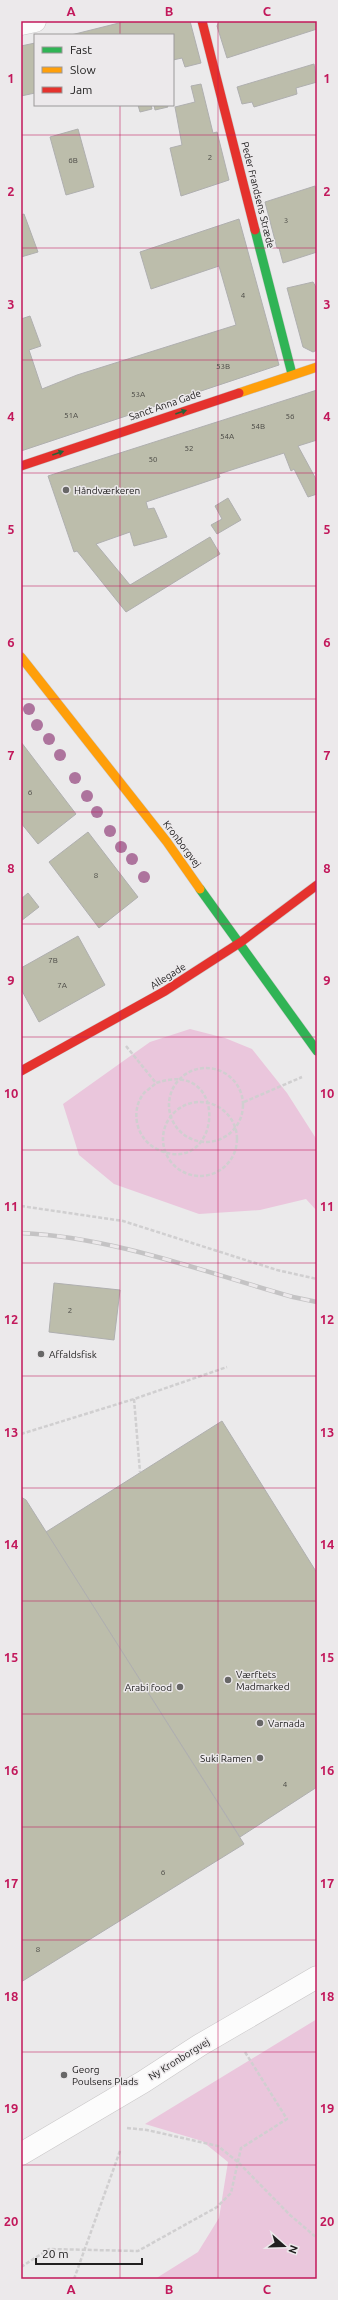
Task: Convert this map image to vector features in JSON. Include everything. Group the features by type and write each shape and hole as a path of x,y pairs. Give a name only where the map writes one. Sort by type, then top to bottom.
{"street":[{"path":"21,24 36,21"},
{"name":"Peder Frandsens Stræde","path":"202,21 292,374"},
{"name":"Sanct Anna Gade","path":"21,466 292,374 317,367"},
{"name":"Kronborgvej","path":"21,657 167,842 241,942 317,1051"},
{"name":"Allegade","path":"21,1071 165,991 241,942 317,885"},
{"name":"Ny Kronborgvej","path":"21,2154 317,1977"}],"path":[{"path":"108,1024 156,1084"},
{"path":"204,1068 218,1069 231,1076 240,1088 244,1102 242,1116 236,1128 226,1137 214,1142 201,1142 188,1138 178,1129 171,1117 168,1104 171,1091 178,1079 190,1071 204,1068"},
{"path":"244,1102 310,1073"},
{"path":"178,1079 191,1083 201,1092 208,1103 211,1117 208,1130 201,1142 191,1150 179,1153 166,1153 152,1147 142,1136 136,1122 138,1107 144,1093 156,1084 167,1080 178,1079"},
{"path":"198,1102 208,1103 220,1108 230,1117 236,1128 237,1139 230,1160 222,1168 212,1174 191,1174 172,1162 166,1153 164,1134 171,1117 187,1104 198,1102"},
{"path":"21,1206 123,1221 276,1270 317,1279"},
{"path":"21,1434 134,1399 227,1367"},
{"path":"134,1399 140,1472"},
{"path":"21,2267 49,2249 138,2251 217,2207 231,2192 240,2148 288,2119 230,2028"},
{"path":"125,2128 147,2130 218,2146 238,2162 290,2215 317,2238"},
{"path":"74,2279 120,2151"}],"shaded area":[{"path":"190,1029 225,1038 252,1049 287,1093 317,1140 317,1211 306,1199 260,1210 199,1214 114,1184 79,1155 63,1104 150,1042"},
{"path":"317,2019 317,2279 155,2279 198,2252 219,2218 228,2162 202,2141 145,2124"}],"building":[{"path":"127,21 190,21 201,63 185,67 182,58 174,60 174,34 75,34"},
{"path":"219,21 317,21 317,29 227,58 217,26"},
{"path":"34,43 34,93 21,96 21,46"},
{"path":"314,64 317,82 296,88 297,94 254,107 252,102 242,104 237,87"},
{"path":"201,84 213,133 217,132 229,180 181,196 170,148 182,145 175,107 195,102 191,86"},
{"path":"138,106 151,106 152,109 140,112"},
{"path":"154,106 168,107 155,110"},
{"path":"78,129 94,187 66,195 50,137"},
{"path":"315,186 317,195 317,252 283,263 279,248 277,248 265,202"},
{"path":"24,214 38,252 21,257 21,215"},
{"path":"239,219 279,365 21,451 21,319 30,316 41,346 29,350 42,389 77,375 236,325 219,266 151,289 140,252"},
{"path":"313,282 317,289 317,350 313,352 303,347 287,288"},
{"path":"317,390 317,440 298,446 317,481 317,494 308,497 294,469 291,471 284,453 219,474 220,477 146,502 148,509 154,508 167,537 134,546 130,532 96,544 130,585 210,537 220,554 126,612 77,551 74,552 48,476"},
{"path":"228,498 241,520 217,534 211,525 222,519 215,506"},
{"path":"21,742 76,814 38,844 21,823"},
{"path":"88,832 138,897 99,928 49,862"},
{"path":"28,893 39,907 21,921 21,899"},
{"path":"78,936 105,985 39,1022 21,989 21,968"},
{"path":"54,1283 120,1290 114,1340 49,1332"},
{"name":"Værftets Madmarked","path":"222,1421 317,1573 317,1787 240,1837 46,1532"},
{"path":"21,1497 26,1500 244,1844 21,1982"}],"railway":[{"path":"21,1233 90,1241 124,1248 293,1297 317,1302"}],"traffic: fast":[{"path":"255,230 292,374"},
{"path":"200,889 317,1051"}],"traffic: slow":[{"path":"239,393 317,367"},
{"path":"21,657 167,842 200,889"}],"traffic: jam":[{"path":"202,21 255,230"},
{"path":"21,466 239,393"},
{"path":"21,1071 165,991 241,942 317,885"}],"place":[{"name":"Håndværkeren","path":"66,490"},
{"name":"Affaldsfisk","path":"41,1354"},
{"name":"Værftets Madmarked","path":"228,1680"},
{"name":"Arabi food","path":"180,1687"},
{"name":"Varnada","path":"260,1723"},
{"name":"Suki Ramen","path":"260,1758"},
{"name":"Georg Poulsens Plads","path":"64,2075"}]}
